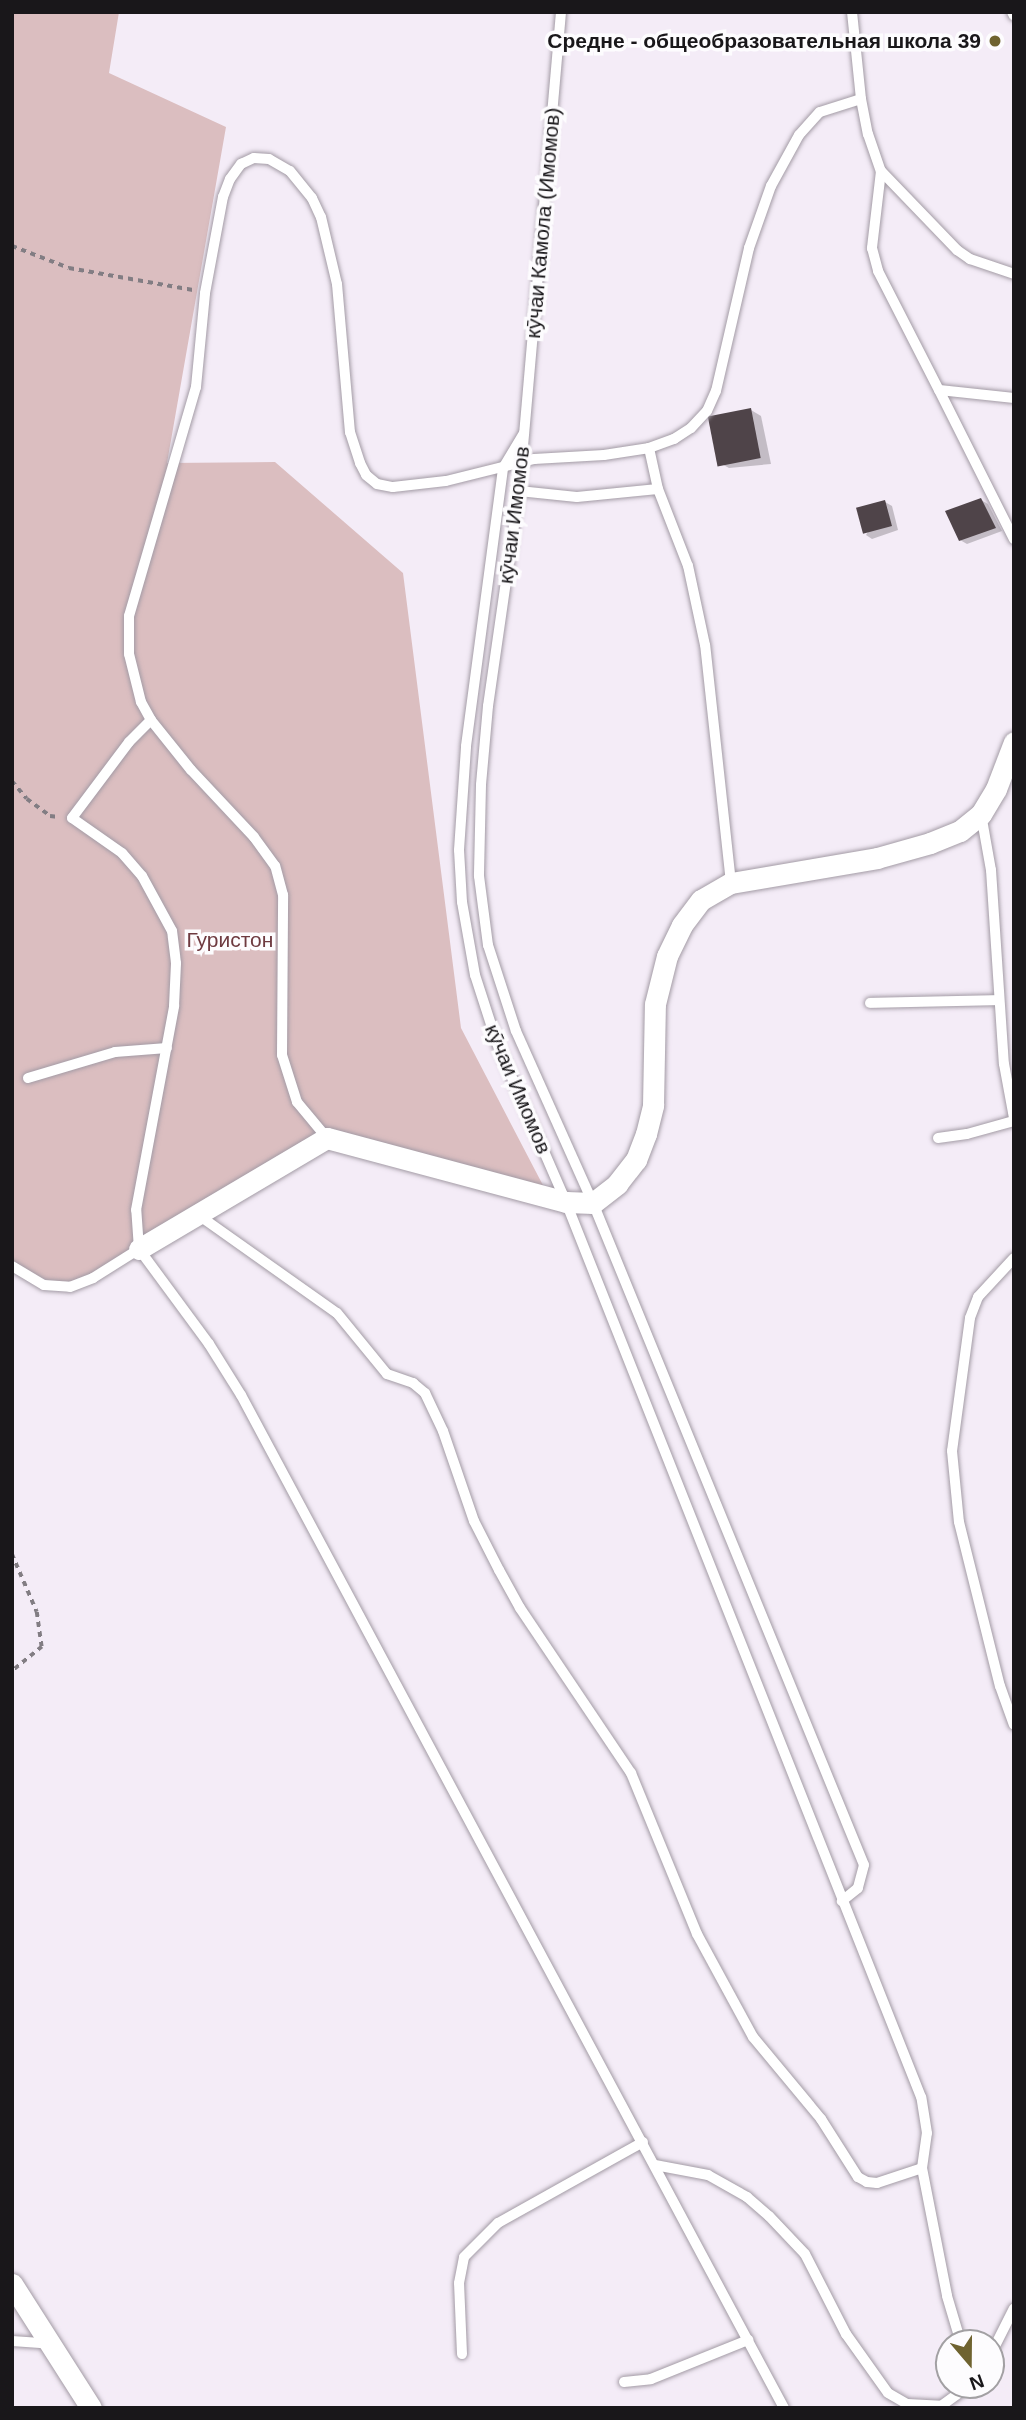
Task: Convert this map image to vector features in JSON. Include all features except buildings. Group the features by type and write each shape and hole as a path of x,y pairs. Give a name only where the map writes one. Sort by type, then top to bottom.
{"street":[{"path":"139,1249 327,1139 566,1202 593,1203 617,1184 636,1160 646,1134 653,1105 655,1004 667,956 682,925 701,900 731,883 877,858 930,843 960,831 981,814 996,789 1014,741"},
{"path":"12,2284 91,2408"}],"lane":[{"name":"кӯчаи Камола (Имомов)","path":"524,433 561,12"},
{"path":"852,12 861,99 868,134 881,171 957,250 970,259 1014,274"},
{"path":"327,1139 297,1102 282,1055 283,895 275,866 254,837 191,770 151,720 133,675 128,634 129,616 191,410 199,368 205,293 223,197 230,179 242,164 254,158 279,163 301,181 321,217 337,284 350,432 366,475 377,484 393,487 446,481 522,461 604,455 649,448 674,439 691,428 707,411 716,391 748,248 771,186 799,135 820,112 861,99"},
{"path":"881,171 872,248 878,271 1014,539"},
{"path":"939,390 1014,398"},
{"name":"кӯчаи Имомов","path":"524,433 519,491 486,719 479,838 481,900 488,945 500,990 593,1203 864,1865 858,1888 842,1901"},
{"name":"кӯчаи Имомов","path":"524,433 503,468 464,772 459,850 462,902 482,999 497,1043 566,1202 921,2097 927,2133 922,2168 947,2296 957,2329"},
{"path":"649,448 658,489 688,566 705,645 731,883"},
{"path":"519,491 577,497 658,489"},
{"path":"151,720 129,742 72,818 122,853 142,876 172,930 176,963 167,1048 136,1210 139,1249 242,1395 784,2408"},
{"path":"938,1138 967,1134 1014,1119 1004,1064 990,870 981,814"},
{"path":"870,1003 998,1000"},
{"path":"28,1079 115,1052 167,1048"},
{"path":"197,1214 337,1313 387,1374 414,1383 425,1393 443,1431 474,1521 520,1608 631,1773 697,1934 753,2037 821,2119 858,2177 877,2183 922,2168"},
{"path":"12,1266 44,1285 70,1287 93,1278 139,1249"},
{"path":"1014,1258 978,1297 970,1318 952,1451 954,1495 965,1549 1000,1686 1014,1725"},
{"path":"462,2354 458,2295 464,2257 498,2223 643,2142"},
{"path":"654,2165 708,2175 747,2197 769,2216 805,2254 846,2334 888,2393 907,2404 926,2407 941,2406 955,2399"},
{"path":"1004,2329 1014,2308"},
{"path":"624,2382 651,2379 748,2340"},
{"path":"12,2341 51,2344"}],"path":[{"path":"12,246 69,268 205,293"},
{"path":"12,781 27,799 50,816 72,818"},
{"path":"12,1554 37,1612 42,1647 12,1671"}],"green space":[{"name":"Гуристон","path":"12,12 119,12 109,73 226,127 167,463 275,462 403,573 461,1028 547,1193 319,1144 69,1289 12,1266"}],"place":[{"name":"Средне - общеобразовательная школа 39","path":"995,41"}]}
